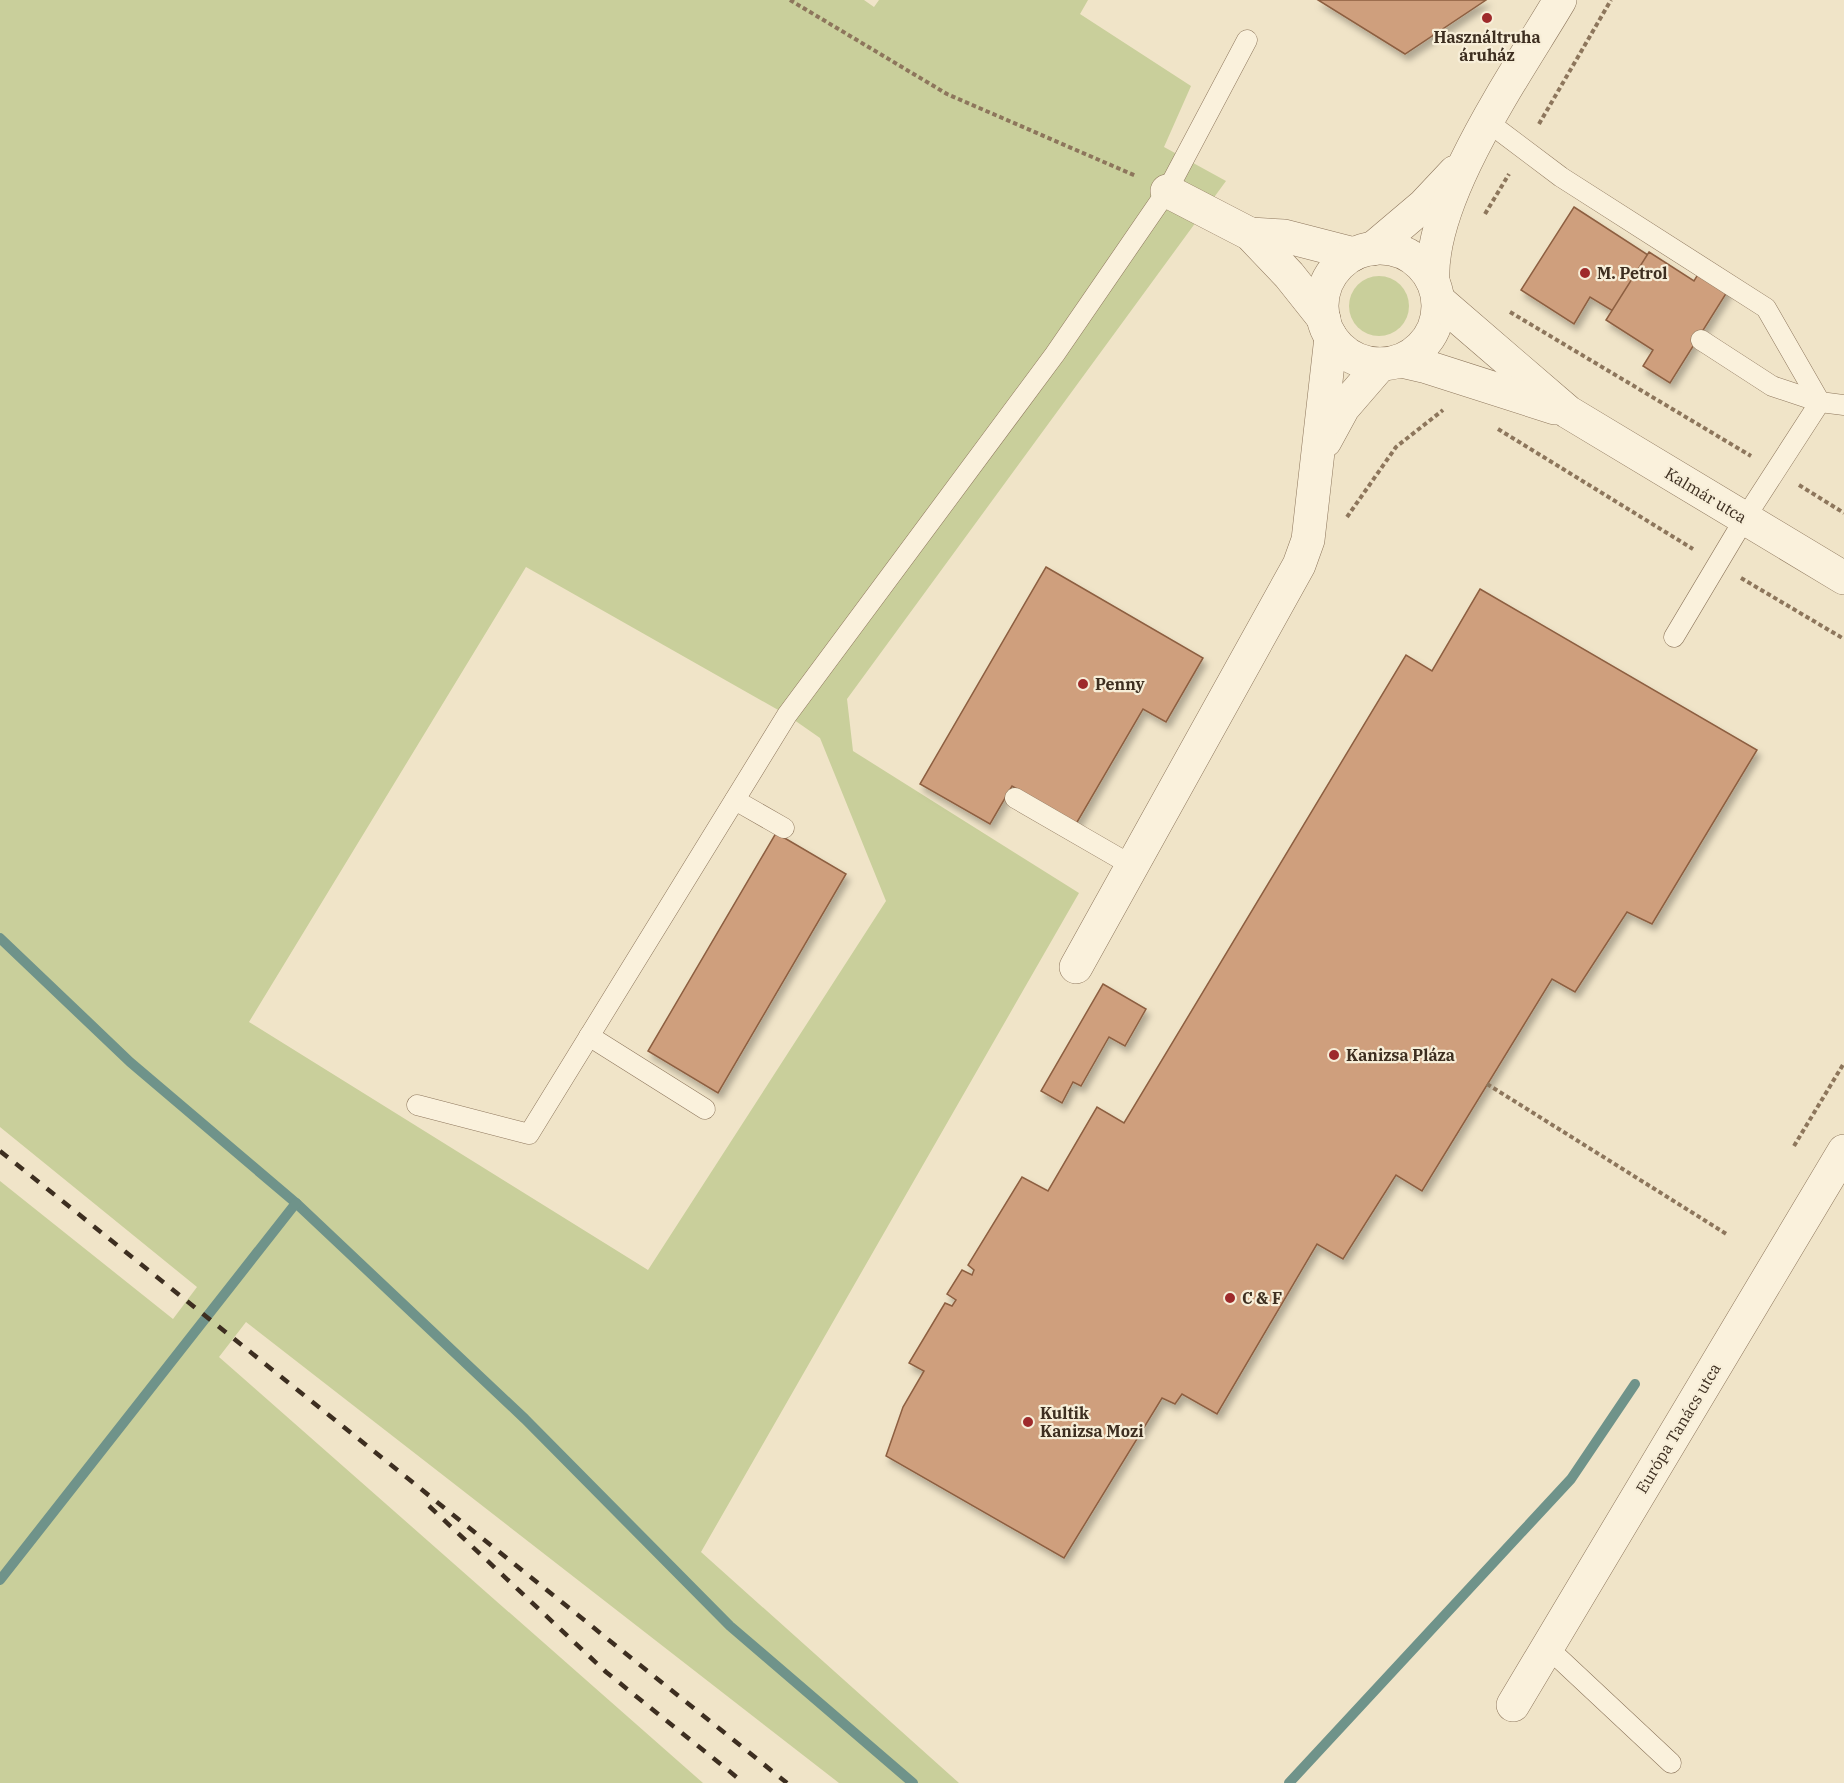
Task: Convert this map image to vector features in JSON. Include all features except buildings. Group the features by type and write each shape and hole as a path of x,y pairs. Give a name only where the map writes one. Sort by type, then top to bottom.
{"street":[{"path":"1317,456 1343,408 1391,362 1417,351 1430,337 1437,319 1432,260 1437,236 1465,162 1560,0"},
{"path":"1076,967 1299,565 1308,540 1317,456 1327,328 1323,299 1328,281 1339,266 1363,251 1424,205 1465,162"},
{"path":"1167,191 1250,234 1289,275 1344,352 1362,361 1391,362"},
{"path":"1250,234 1284,237 1363,251 1391,249 1408,255 1423,266 1436,291"},
{"name":"Kalmár utca","path":"1436,291 1568,412 1844,578"},
{"name":"Kalmár utca","path":"1391,362 1427,367 1568,412"},
{"name":"Európa Tanács utca","path":"1513,1705 1840,1167"}],"lane":[{"path":"417,1105 529,1134 787,715 1055,354 1167,191 1247,40"},
{"path":"1488,122 1668,253 1766,308 1820,402"},
{"path":"1701,340 1772,386 1820,402 1844,405"},
{"path":"1674,637 1745,518 1820,402"},
{"path":"1015,798 1131,865"},
{"path":"735,800 784,828"},
{"path":"589,1036 705,1109"},
{"path":"1547,1647 1671,1763"}],"path":[{"path":"790,0 947,94 1104,160 1167,191"},
{"path":"1479,224 1611,0"},
{"path":"1506,310 1844,513"},
{"path":"1308,540 1346,519 1396,447 1448,408"},
{"path":"1497,429 1844,639"},
{"path":"1794,1146 1844,1063"},
{"path":"1487,1084 1728,1235"}],"green space":[{"path":"0,0 864,0 874,7 879,0 1088,0 1080,14 1191,86 1164,147 1226,181 847,699 853,751 1079,893 701,1552 959,1783 839,1783 246,1322 219,1357 703,1783 0,1783 0,1181 173,1319 197,1287 0,1127","holes":["526,567 787,715 820,738 886,901 648,1270 249,1022"]},
{"path":"1379,276 1396,281 1404,289 1409,306 1404,323 1396,331 1379,336 1362,331 1354,323 1349,306 1354,289 1362,281"}],"waterway":[{"path":"0,938 130,1062 296,1203 525,1419 730,1626 913,1783"},
{"path":"0,1580 296,1203"},
{"path":"1289,1783 1571,1479 1635,1384"}],"railway":[{"path":"0,1151 787,1783"},
{"path":"429,1506 606,1672 744,1783"}],"place":[{"name":"Használtruha áruház","path":"1487,18"},
{"name":"M. Petrol","path":"1585,273"},
{"name":"Penny","path":"1083,684"},
{"name":"Kanizsa Pláza","path":"1334,1055"},
{"name":"C & F","path":"1230,1298"},
{"name":"Kultik Kanizsa Mozi","path":"1028,1422"}]}
